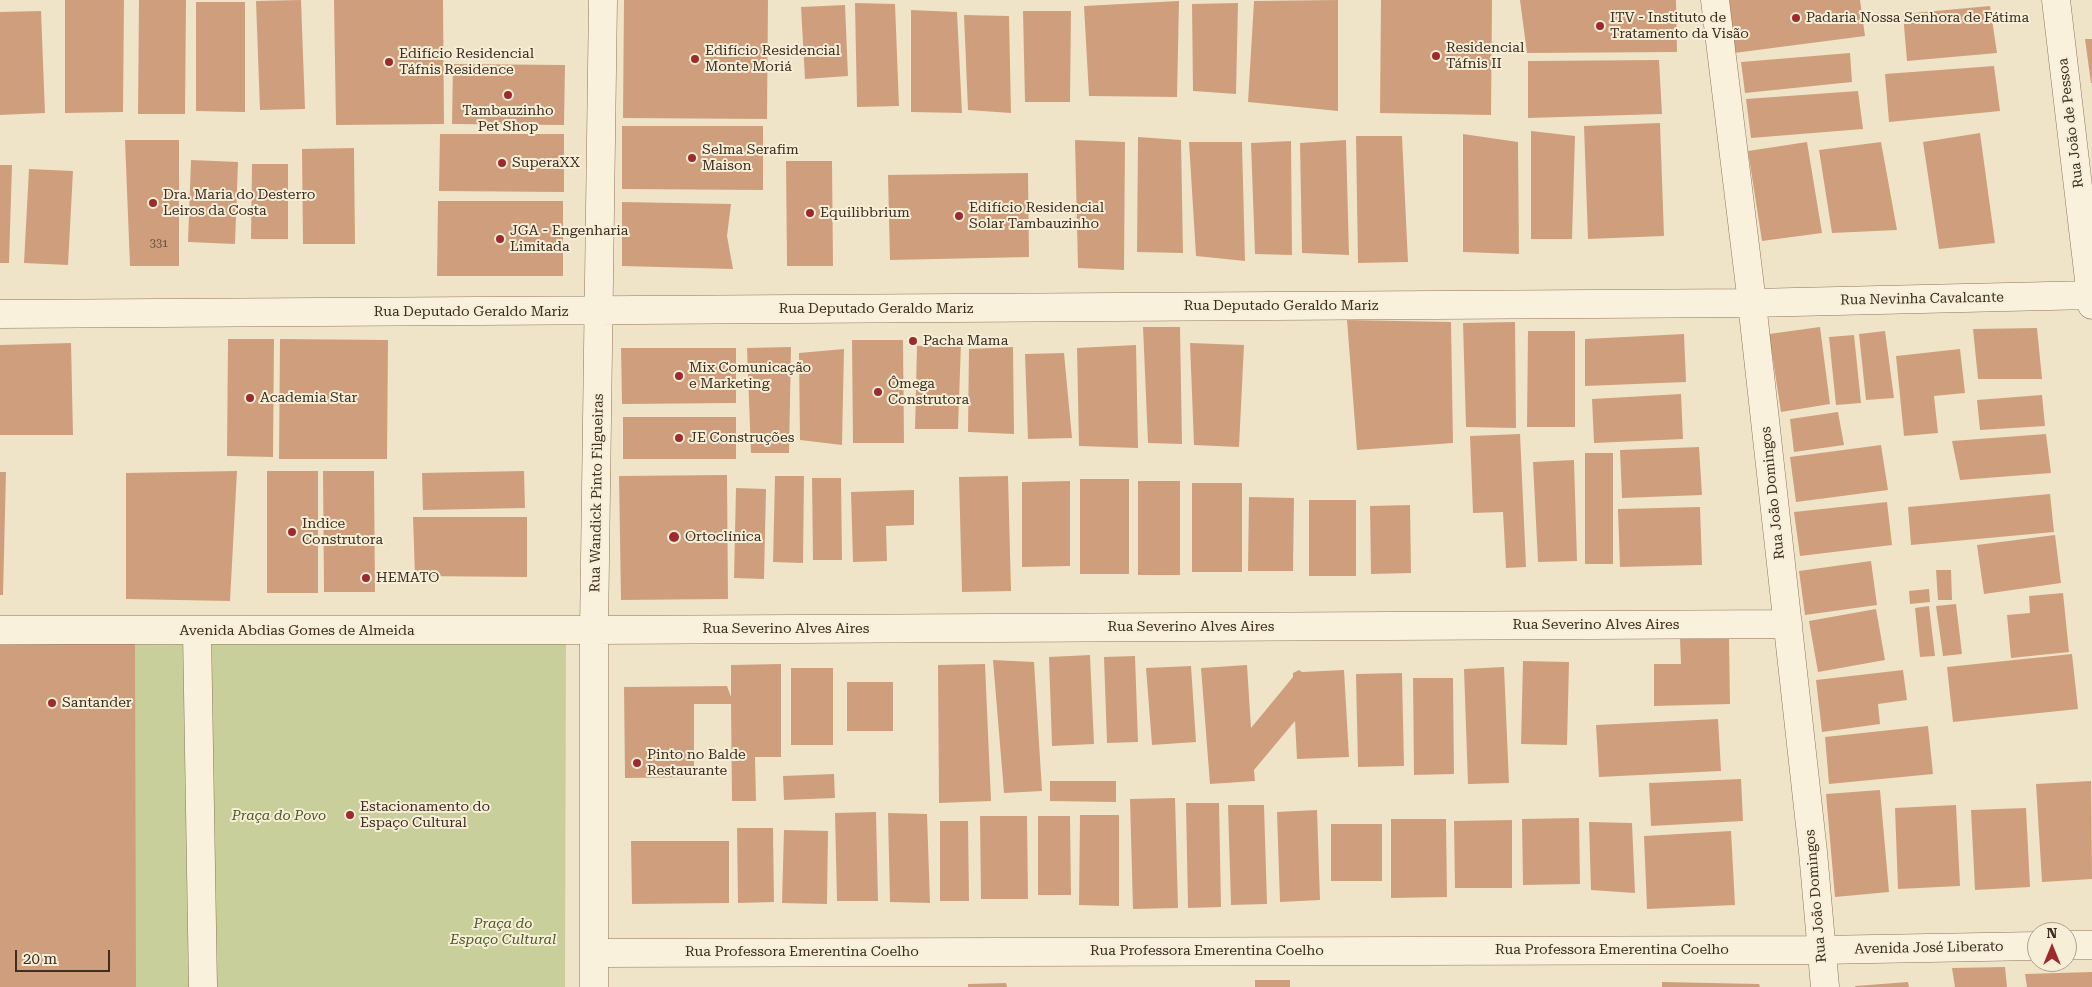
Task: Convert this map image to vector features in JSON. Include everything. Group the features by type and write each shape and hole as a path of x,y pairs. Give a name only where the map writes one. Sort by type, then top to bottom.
{"street":[{"name":"Rua Wandick Pinto Filgueiras","path":"594,987 594,630 603,0"},
{"name":"Rua João Domingos","path":"1715,0 1752,302 1788,624 1813,852 1820,950 1825,987"},
{"name":"Rua João de Pessoa","path":"2056,0 2092,298"},
{"name":"Rua Nevinha Cavalcante","path":"1752,302 2092,298"},
{"name":"Rua Deputado Geraldo Mariz","path":"0,314 1752,302"},
{"name":"Rua Severino Alves Aires","path":"594,630 1788,624"},
{"name":"Avenida Abdias Gomes de Almeida","path":"0,630 594,630"},
{"path":"197,631 203,987"},
{"path":"2077,945 2092,945"},
{"name":"Avenida José Liberato","path":"1820,950 2027,946"},
{"name":"Rua Professora Emerentina Coelho","path":"594,953 1820,950"}],"green space":[{"name":"Praça do Povo","path":"566,643 565,987 0,987 0,645"}],"building":[{"path":"65,0 124,0 123,112 65,113"},
{"path":"139,0 186,0 185,114 138,114"},
{"path":"301,0 305,109 260,110 256,1"},
{"name":"Edifício Residencial Táfnis Residence","path":"334,0 443,0 444,124 336,125"},
{"name":"Edifício Residencial Monte Moriá","path":"624,0 768,0 767,119 623,118"},
{"path":"1338,0 1338,111 1248,102 1254,1"},
{"name":"Residencial Táfnis II","path":"1381,0 1492,0 1491,115 1380,113"},
{"name":"ITV - Instituto de Tratamento da Visão","path":"1520,0 1676,0 1677,52 1527,53"},
{"name":"Padaria Nossa Senhora de Fátima","path":"1727,0 1860,0 1865,36 1734,53"},
{"path":"1179,1 1177,97 1089,96 1084,6"},
{"path":"196,2 245,2 245,112 196,111"},
{"path":"855,3 895,4 899,106 857,107"},
{"path":"1238,3 1236,94 1193,91 1192,4"},
{"path":"845,5 848,76 805,79 801,7"},
{"path":"1990,6 1997,53 1907,61 1903,14"},
{"path":"911,10 957,12 962,113 911,112"},
{"path":"41,11 45,113 0,115 0,12"},
{"path":"1023,11 1071,11 1070,102 1025,102"},
{"path":"964,15 1009,16 1011,113 968,110"},
{"path":"2085,39 2092,39 2092,83 2091,83"},
{"path":"1850,53 1852,82 1745,93 1741,62"},
{"path":"1659,60 1662,114 1528,118 1528,61"},
{"name":"Tambauzinho Pet Shop","path":"453,64 565,65 564,125 452,124"},
{"path":"1994,66 2000,111 1889,122 1885,74"},
{"path":"1858,91 1863,129 1751,138 1746,99"},
{"path":"1660,123 1664,236 1588,239 1584,126"},
{"name":"Selma Serafim Maison","path":"622,126 763,126 763,190 622,189"},
{"path":"1531,131 1575,136 1572,239 1531,239"},
{"path":"1980,133 1995,243 1939,249 1923,142"},
{"name":"SuperaXX","path":"440,134 564,134 564,192 439,191"},
{"path":"1463,134 1518,142 1519,254 1463,252"},
{"path":"1356,136 1402,136 1408,262 1358,263"},
{"path":"1138,137 1181,140 1183,253 1137,252"},
{"name":"Dra. Maria do Desterro Leiros da Costa","path":"125,140 179,140 179,266 130,266"},
{"path":"1075,140 1125,142 1124,270 1078,268"},
{"path":"1346,140 1349,255 1302,253 1300,143"},
{"path":"1291,141 1292,255 1255,254 1251,143"},
{"path":"1189,142 1242,142 1245,261 1196,256"},
{"path":"1807,142 1822,233 1762,241 1748,151"},
{"path":"1881,142 1897,230 1832,233 1819,150"},
{"path":"354,148 355,244 303,244 302,149"},
{"path":"191,160 238,162 235,244 188,242"},
{"name":"Equilibbrium","path":"786,161 832,161 833,266 787,266"},
{"path":"252,164 288,164 288,239 251,239"},
{"path":"0,165 12,165 9,263 0,263"},
{"path":"29,169 73,171 68,265 24,263"},
{"name":"Edifício Residencial Solar Tambauzinho","path":"1028,173 1029,257 890,260 888,175"},
{"name":"JGA - Engenharia Limitada","path":"438,201 563,201 563,276 437,276"},
{"path":"622,202 731,204 727,236 733,269 622,266"},
{"path":"1347,320 1451,322 1453,443 1357,450"},
{"path":"1515,322 1516,428 1466,427 1463,323"},
{"path":"1143,327 1180,327 1182,444 1148,443"},
{"path":"1820,327 1830,404 1781,412 1769,334"},
{"path":"2037,328 2042,379 1978,379 1973,329"},
{"path":"1528,331 1575,331 1575,427 1527,427"},
{"path":"1885,331 1894,398 1866,400 1859,334"},
{"path":"1684,334 1686,382 1585,386 1585,339"},
{"path":"1854,335 1861,403 1836,405 1829,337"},
{"name":"Academia Star","path":"228,339 274,339 273,457 227,456"},
{"path":"280,339 388,340 387,459 279,459"},
{"name":"Ômega Construtora","path":"852,340 903,340 904,443 853,443"},
{"path":"71,343 73,435 0,435 0,345"},
{"path":"961,343 958,429 915,429 917,346"},
{"path":"1190,343 1244,345 1239,447 1194,445"},
{"path":"1136,345 1138,448 1079,446 1077,348"},
{"path":"791,347 789,453 751,453 747,348"},
{"path":"1013,347 1014,434 968,432 969,349"},
{"name":"Mix Comunicação e Marketing","path":"621,348 736,348 736,403 622,404"},
{"path":"844,349 842,445 800,440 799,353"},
{"path":"1960,349 1965,393 1934,396 1938,433 1904,436 1896,356"},
{"path":"1064,353 1072,438 1028,439 1025,354"},
{"path":"1681,394 1683,439 1594,443 1592,399"},
{"path":"2042,395 2045,426 1980,430 1977,400"},
{"path":"1838,412 1844,445 1794,452 1790,419"},
{"name":"JE Construções","path":"623,417 736,417 736,459 623,459"},
{"path":"1520,434 1526,567 1506,568 1503,512 1473,513 1470,436"},
{"path":"2046,434 2051,473 1960,480 1952,441"},
{"path":"1881,445 1888,490 1796,502 1790,457"},
{"path":"1699,447 1702,495 1622,498 1620,450"},
{"path":"1585,453 1613,453 1613,564 1585,564"},
{"path":"1574,460 1577,561 1538,562 1533,462"},
{"path":"237,471 230,601 126,599 126,473"},
{"name":"Indice Construtora","path":"267,471 318,471 318,593 267,593"},
{"path":"323,471 374,471 375,592 324,592"},
{"path":"524,471 525,508 423,510 422,473"},
{"path":"0,472 6,472 3,595 0,595"},
{"name":"Ortoclínica","path":"727,475 728,599 621,600 619,476"},
{"path":"775,476 804,476 803,563 773,562"},
{"path":"1008,476 1011,591 962,592 959,477"},
{"path":"812,478 841,478 842,560 813,560"},
{"path":"1080,479 1129,479 1129,574 1080,574"},
{"path":"1070,481 1070,566 1022,567 1022,482"},
{"path":"1138,481 1180,481 1180,575 1138,575"},
{"path":"1192,483 1242,483 1242,572 1192,572"},
{"path":"736,488 766,489 764,579 734,578"},
{"path":"914,490 914,525 886,526 887,561 853,562 851,492"},
{"path":"2050,494 2054,532 1911,545 1908,507"},
{"path":"1249,497 1294,498 1293,571 1248,571"},
{"path":"1309,500 1356,500 1356,576 1309,576"},
{"path":"1887,502 1892,545 1800,556 1794,512"},
{"path":"1410,505 1411,573 1371,574 1370,506"},
{"path":"1700,507 1702,565 1620,567 1618,509"},
{"path":"413,517 527,517 527,577 415,576"},
{"path":"2055,535 2061,583 1984,594 1977,545"},
{"path":"1871,561 1877,605 1805,615 1799,571"},
{"path":"1936,570 1951,570 1952,600 1938,600"},
{"path":"1929,589 1930,602 1910,604 1909,591"},
{"path":"2063,593 2069,652 2011,658 2007,615 2030,613 2029,596"},
{"path":"1956,604 1962,654 1943,656 1936,606"},
{"path":"1929,606 1935,656 1920,657 1915,608"},
{"path":"1876,609 1885,660 1818,672 1809,621"},
{"path":"1680,639 1729,639 1730,704 1654,706 1654,664 1681,664"},
{"path":"135,643 136,987 0,987 0,645"},
{"path":"2072,654 2078,709 1953,722 1947,667"},
{"path":"1090,655 1094,744 1052,746 1049,657"},
{"path":"1135,656 1138,742 1107,743 1104,657"},
{"path":"993,660 1034,662 1042,791 1004,793"},
{"path":"1523,661 1569,662 1567,745 1521,744"},
{"path":"781,664 781,757 755,757 756,801 732,801 731,704 694,704 694,777 625,778 624,687 727,686 731,697 731,665"},
{"path":"985,664 991,801 939,803 938,665"},
{"path":"1247,665 1251,728 1293,677 1293,673 1299,670 1302,672 1344,670 1349,757 1297,759 1295,721 1254,770 1255,781 1210,784 1201,668"},
{"path":"1191,666 1196,742 1152,745 1146,668"},
{"path":"1504,667 1509,783 1468,784 1464,669"},
{"path":"791,668 833,668 833,745 791,745"},
{"path":"1903,670 1907,700 1878,704 1880,724 1822,732 1816,680"},
{"path":"1402,673 1404,766 1358,767 1356,674"},
{"path":"1413,678 1453,678 1454,774 1414,775"},
{"path":"847,682 893,682 893,731 847,731"},
{"path":"1718,719 1721,771 1599,777 1596,725"},
{"path":"1928,726 1933,774 1829,784 1825,737"},
{"path":"834,774 835,798 784,800 783,776"},
{"path":"1741,779 1743,821 1651,826 1649,783"},
{"path":"1050,781 1116,781 1116,802 1050,801"},
{"path":"2091,781 2092,879 2042,882 2036,784"},
{"path":"1880,790 1889,892 1835,897 1826,794"},
{"path":"1175,798 1178,908 1133,909 1130,799"},
{"path":"1186,803 1219,803 1221,907 1188,908"},
{"path":"1228,805 1264,805 1267,904 1231,905"},
{"path":"1956,805 1960,886 1898,889 1895,808"},
{"path":"2026,808 2030,887 1975,890 1971,810"},
{"path":"1317,810 1320,900 1280,902 1277,812"},
{"path":"876,812 878,901 837,901 835,813"},
{"path":"888,813 927,814 930,903 890,902"},
{"path":"1080,815 1119,815 1119,906 1079,905"},
{"path":"980,816 1027,816 1028,899 981,899"},
{"path":"1038,816 1070,816 1071,895 1038,895"},
{"path":"1579,818 1580,884 1523,885 1522,819"},
{"path":"1391,819 1446,819 1447,897 1391,898"},
{"path":"1512,820 1512,888 1455,888 1454,821"},
{"path":"940,821 968,821 969,901 940,901"},
{"path":"1589,822 1632,823 1635,893 1591,890"},
{"path":"1331,824 1382,824 1382,881 1331,881"},
{"path":"737,828 773,828 774,902 738,903"},
{"path":"784,830 828,831 827,904 782,903"},
{"path":"1731,831 1735,905 1647,909 1644,836"},
{"path":"631,841 729,841 729,903 632,904"},
{"path":"2005,967 2007,987 1955,987 1952,968"},
{"path":"2092,972 2092,987 2027,987 2025,974"},
{"path":"1255,980 1290,980 1290,987 1255,987"},
{"path":"1662,982 1759,984 1760,987 1662,987"},
{"path":"1908,982 1909,987 1855,987 1855,986"},
{"path":"1006,983 1007,987 968,987 968,984"}],"place":[{"name":"Padaria Nossa Senhora de Fátima","path":"1796,18"},
{"name":"ITV - Instituto de Tratamento da Visão","path":"1600,26"},
{"name":"Residencial Táfnis II","path":"1436,56"},
{"name":"Edifício Residencial Monte Moriá","path":"695,59"},
{"name":"Edifício Residencial Táfnis Residence","path":"389,62"},
{"name":"Tambauzinho Pet Shop","path":"508,95"},
{"name":"Selma Serafim Maison","path":"692,158"},
{"name":"SuperaXX","path":"502,163"},
{"name":"Dra. Maria do Desterro Leiros da Costa","path":"153,203"},
{"name":"Equilibbrium","path":"810,213"},
{"name":"Edifício Residencial Solar Tambauzinho","path":"959,216"},
{"name":"JGA - Engenharia Limitada","path":"500,239"},
{"name":"Pacha Mama","path":"913,341"},
{"name":"Mix Comunicação e Marketing","path":"679,376"},
{"name":"Ômega Construtora","path":"878,392"},
{"name":"Academia Star","path":"250,398"},
{"name":"JE Construções","path":"679,438"},
{"name":"Indice Construtora","path":"292,532"},
{"name":"Ortoclínica","path":"674,537"},
{"name":"HEMATO","path":"366,578"},
{"name":"Santander","path":"52,703"},
{"name":"Pinto no Balde Restaurante","path":"637,763"},
{"name":"Estacionamento do Espaço Cultural","path":"350,815"}],"park label":[{"name":"Praça do Espaço Cultural","path":"503,932"}]}
